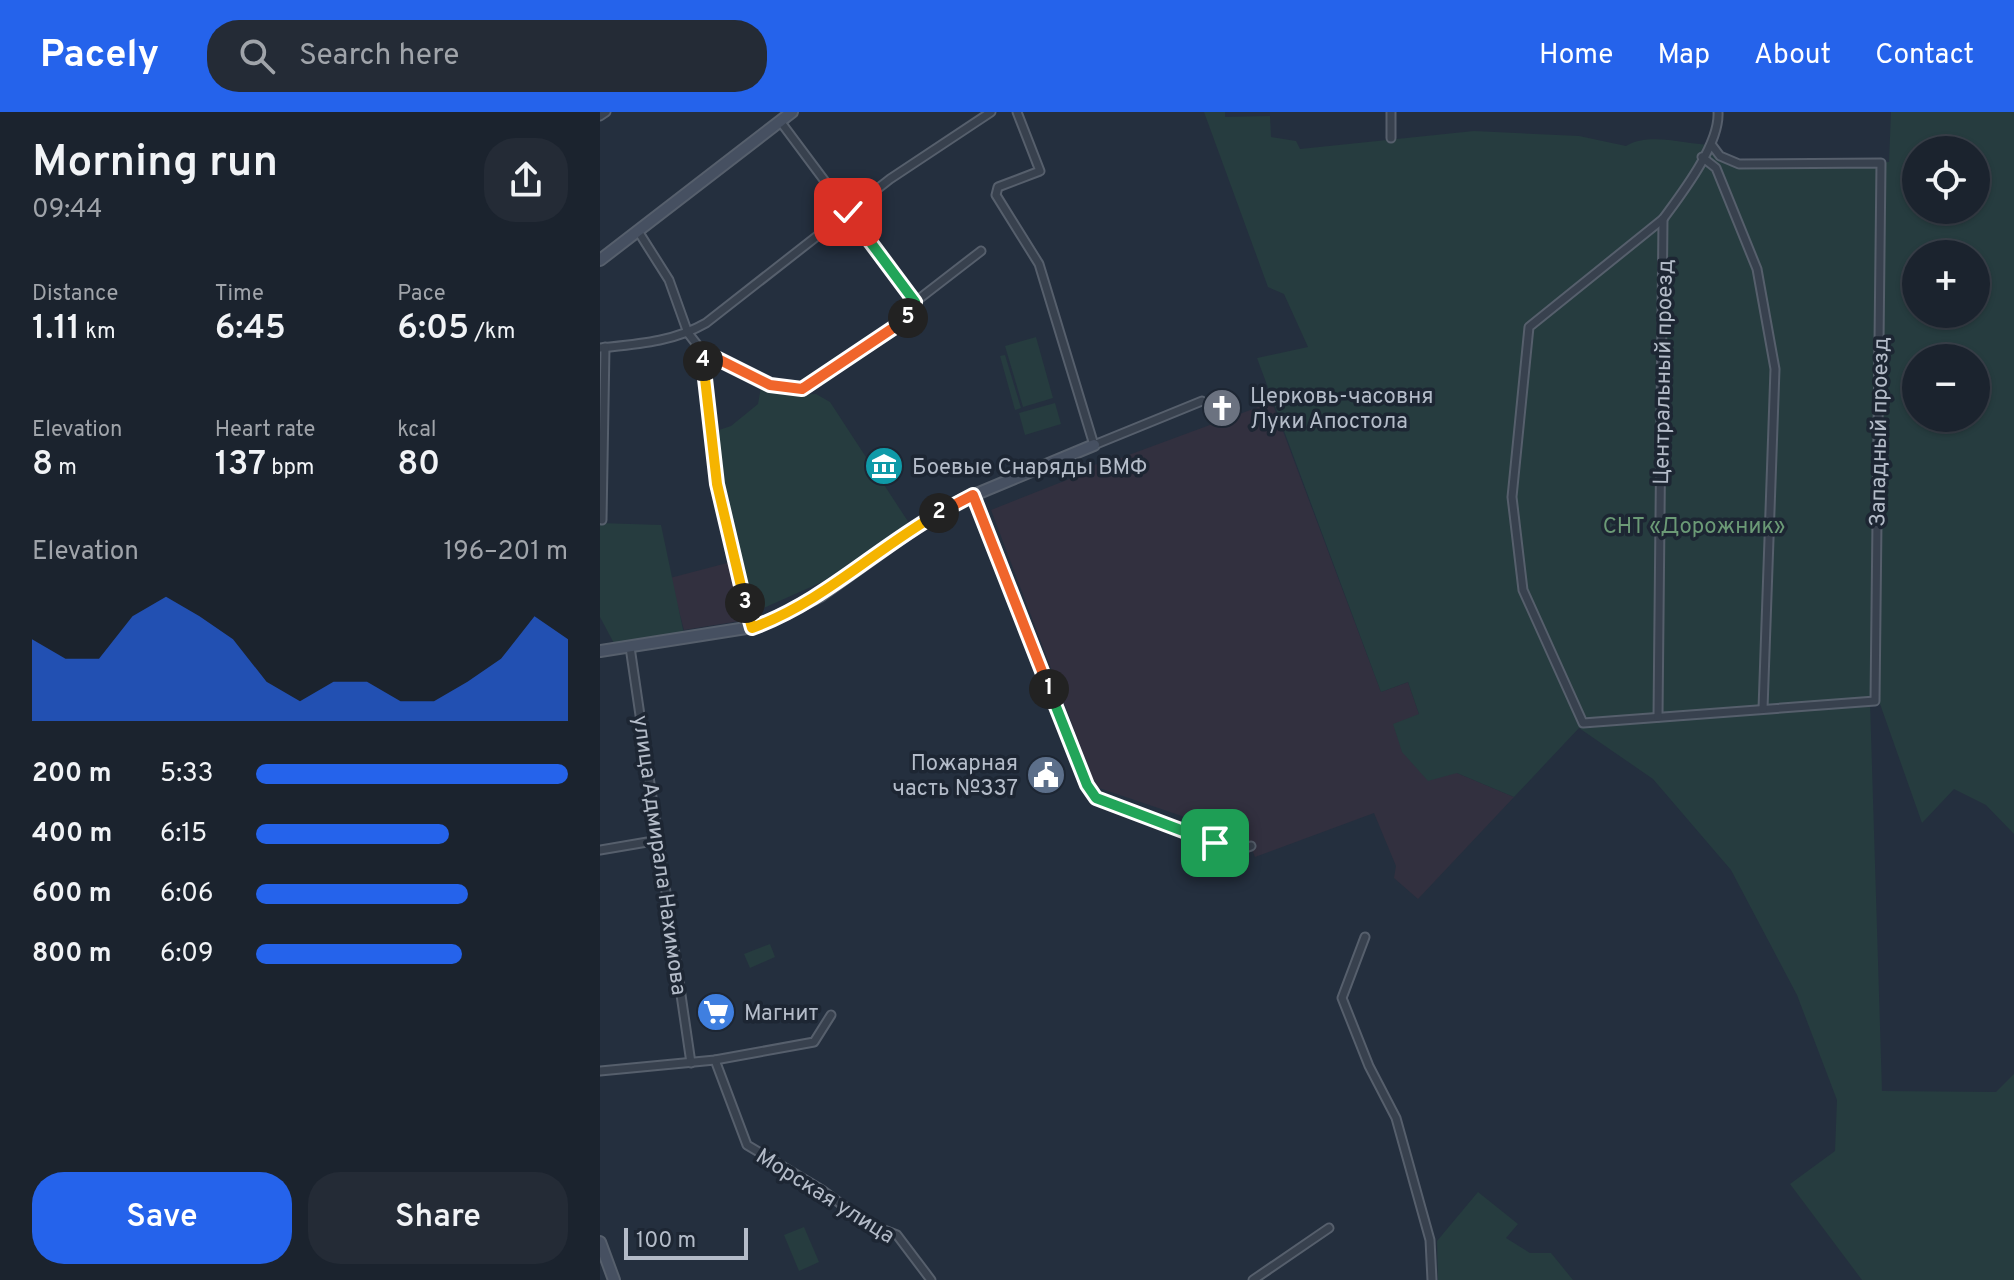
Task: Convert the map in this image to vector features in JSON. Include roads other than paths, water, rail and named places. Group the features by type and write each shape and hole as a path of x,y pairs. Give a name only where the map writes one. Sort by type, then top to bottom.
{"street":[{"path":"600,116 606,112"},
{"path":"600,260 792,112"},
{"path":"602,520 602,347 649,344 688,333 706,323 848,212 991,112"},
{"path":"1017,112 1040,171 998,187 996,195 1039,264 1094,445"},
{"path":"1391,112 1391,138"},
{"path":"1702,157 1716,168 1757,269 1775,369 1763,709 1583,723 1523,590 1512,497 1529,327 1663,219 1718,129 1718,112"},
{"path":"780,121 915,302"},
{"name":"Западный проезд","path":"1710,144 1726,160 1739,164 1881,163 1875,701 1763,709"},
{"name":"Центральный проезд","path":"1658,717 1663,219"},
{"path":"638,231 669,280 688,333 702,351 770,385 802,389 895,330 908,319 915,302 981,251"},
{"path":"702,351 717,484 752,628"},
{"path":"600,651 752,628 820,596 928,519 973,495 1202,401"},
{"path":"973,495 1091,793 1112,806 1237,851 1251,846"},
{"name":"улица Адмирала Нахимова","path":"630,647 691,1063"},
{"path":"600,850 659,840"},
{"path":"1365,937 1342,998 1369,1066 1396,1118 1430,1240 1432,1280"},
{"path":"600,1071 715,1060 814,1042 831,1015"},
{"name":"Морская улица","path":"715,1060 747,1145 822,1190 868,1224 897,1235 931,1280"},
{"path":"1253,1280 1329,1228"},
{"path":"600,1242 614,1280"},
{"path":"1266,1271 1277,1272"}],"place":[{"name":"Церковь-часовня Луки Апостола","path":"1222,408"},
{"name":"Боевые Снаряды ВМФ","path":"884,466"},
{"name":"Пожарная часть №337","path":"1046,775"},
{"name":"Магнит","path":"716,1012"}],"park label":[{"name":"СНТ «Дорожник»","path":"1694,525"}]}
